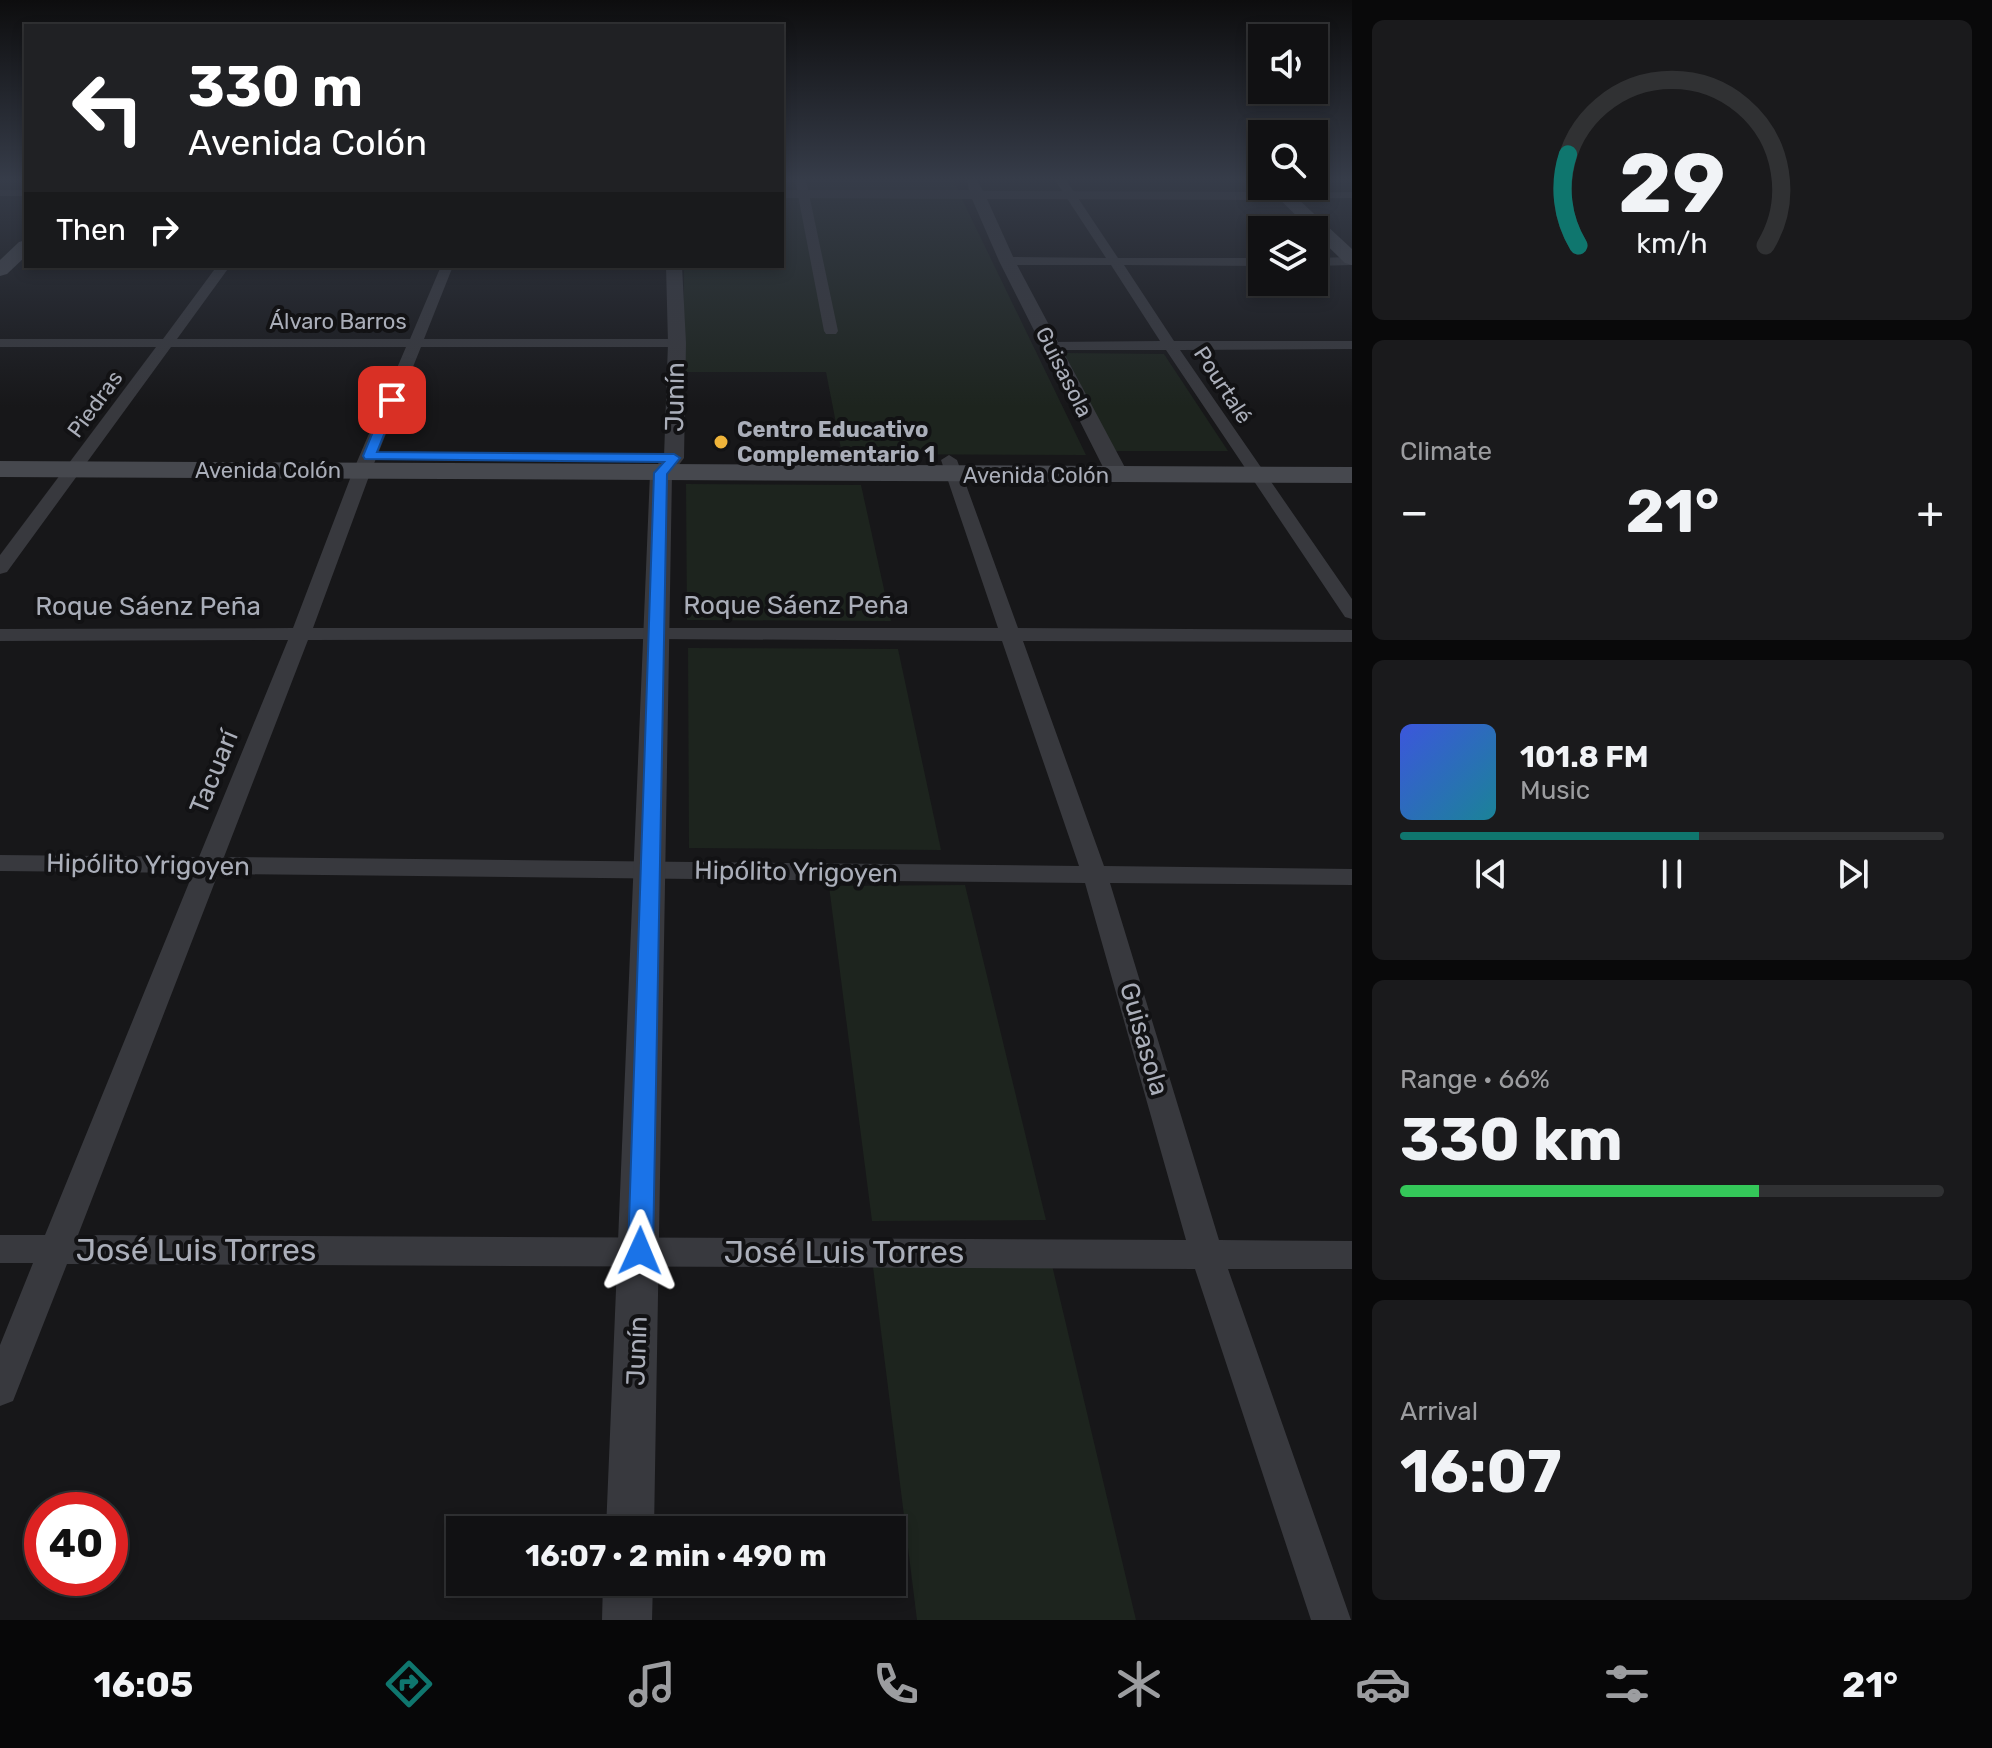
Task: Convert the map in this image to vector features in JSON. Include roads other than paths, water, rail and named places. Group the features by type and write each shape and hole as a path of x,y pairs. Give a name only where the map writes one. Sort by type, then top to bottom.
{"main road":[{"path":"1346,261 1352,278"},
{"name":"Avenida Colón","path":"0,456 80,463"},
{"name":"Avenida Colón","path":"0,469 80,463 1252,468 1352,461"},
{"name":"Avenida Colón","path":"1252,468 1352,475"}],"street":[{"path":"816,256 831,331"},
{"name":"Guisasola","path":"1005,256 1114,468"},
{"name":"Pourtalé","path":"1110,256 1352,613"},
{"path":"1007,261 1248,262"},
{"name":"Piedras","path":"0,568 222,268"},
{"name":"Tacuarí","path":"0,1389 446,268"},
{"name":"Junín","path":"631,1516 655,633 677,343 674,268"},
{"name":"Álvaro Barros","path":"0,343 677,343"},
{"path":"1050,346 1352,345"},
{"name":"Guisasola","path":"952,467 1095,875 1207,1255 1331,1620"},
{"name":"Roque Sáenz Peña","path":"0,635 1010,633 1352,636"},
{"name":"Hipólito Yrigoyen","path":"0,863 1352,877"},
{"name":"José Luis Torres","path":"0,1249 1352,1255"},
{"path":"627,1620 628,1596"}],"place":[{"name":"Centro Educativo Complementario 1","path":"721,442"}]}
